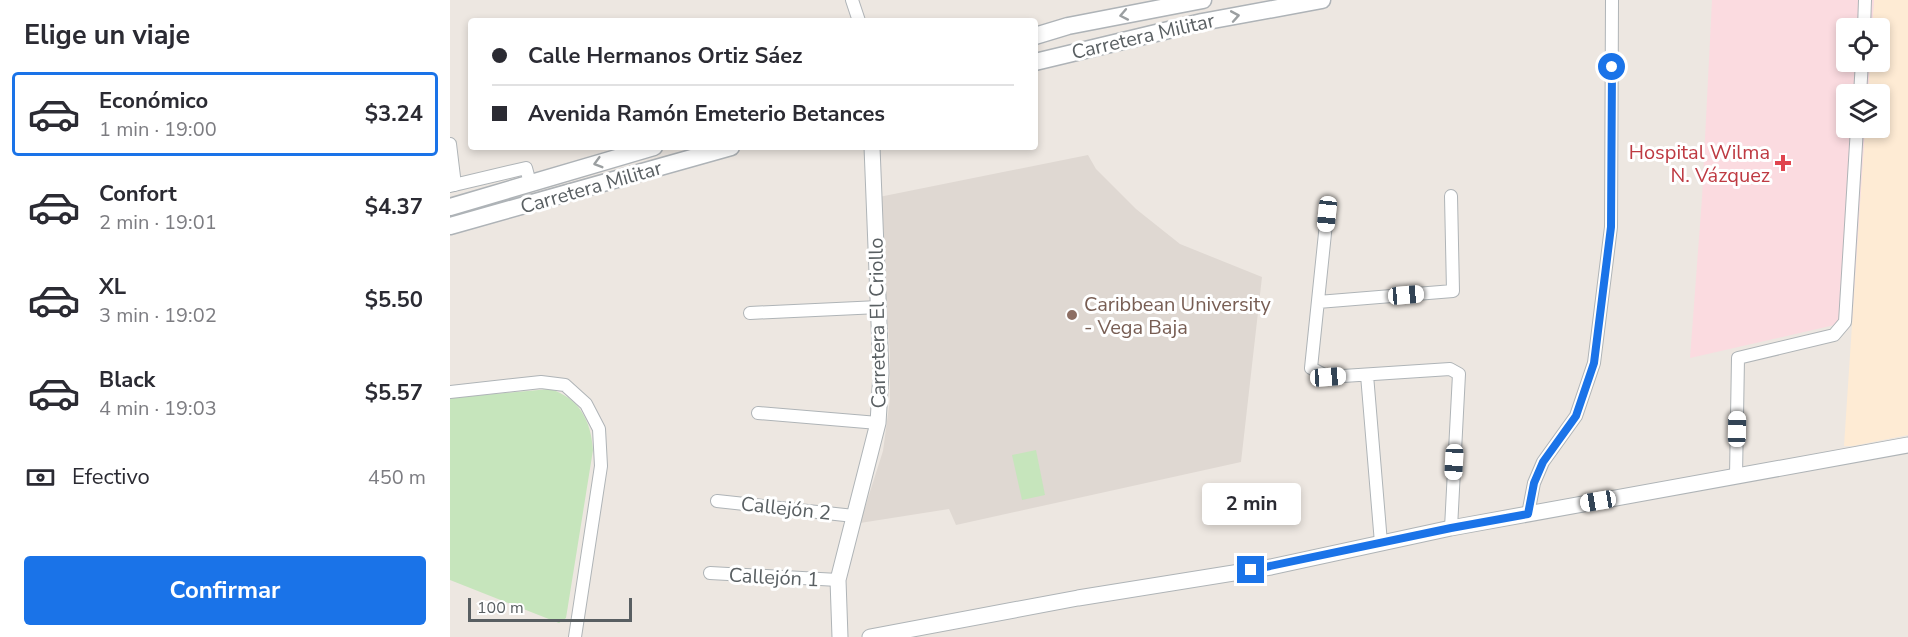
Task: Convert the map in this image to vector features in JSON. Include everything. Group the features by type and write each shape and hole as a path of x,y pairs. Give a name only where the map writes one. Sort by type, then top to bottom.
{"main road":[{"name":"Carretera Militar","path":"1038,35 1068,26 1203,0"},
{"name":"Carretera Militar","path":"1038,61 1202,22 1323,0"},
{"name":"Carretera Militar","path":"450,207 644,150"},
{"name":"Carretera Militar","path":"450,226 720,150"}],"street":[{"path":"852,0 858,18"},
{"path":"1528,514 1534,483 1543,462 1576,416 1594,363 1611,227 1612,0"},
{"path":"1864,18 1865,0"},
{"path":"1736,476 1738,358 1834,335 1845,322 1856,138"},
{"path":"450,144 452,185 526,168 530,183"},
{"name":"Carretera El Criollo","path":"840,637 838,580 878,423 881,373 872,150"},
{"path":"1318,302 1453,291 1451,196"},
{"path":"1327,214 1311,368 1328,377 1450,369 1459,374 1451,528"},
{"path":"750,313 879,307"},
{"path":"1367,375 1381,543"},
{"path":"450,392 542,382 565,385 586,404 599,429 601,466 575,637"},
{"path":"758,414 878,423"},
{"path":"870,637 1078,598 1271,567 1451,528 1908,445"},
{"name":"Callejón 2","path":"717,501 854,516"},
{"name":"Callejón 1","path":"710,573 838,580"}],"shaded area":[{"name":"Hospital Wilma N. Vázquez","path":"1712,0 1874,0 1873,18 1836,18 1836,72 1869,72 1869,84 1836,84 1836,138 1864,138 1852,321 1690,358 1702,198"},
{"path":"1874,0 1908,0 1908,435 1844,446 1864,138 1890,138 1890,84 1869,84 1869,72 1890,72 1890,18 1873,18"},
{"name":"Caribbean University - Vega Baja","path":"1088,155 1096,169 1136,209 1180,244 1262,277 1241,462 956,525 949,509 860,523 883,451 890,399 890,354 879,197"}],"green space":[{"path":"550,389 569,398 582,412 590,429 593,450 566,618 559,623 450,580 450,398"},
{"path":"1036,450 1045,495 1022,500 1012,455"}],"place":[{"name":"Hospital Wilma N. Vázquez","path":"1783,163"},
{"name":"Caribbean University - Vega Baja","path":"1072,315"}],"route":[{"path":"1251,570 1528,514 1534,483 1543,462 1576,416 1594,363 1611,227 1612,67"}]}
